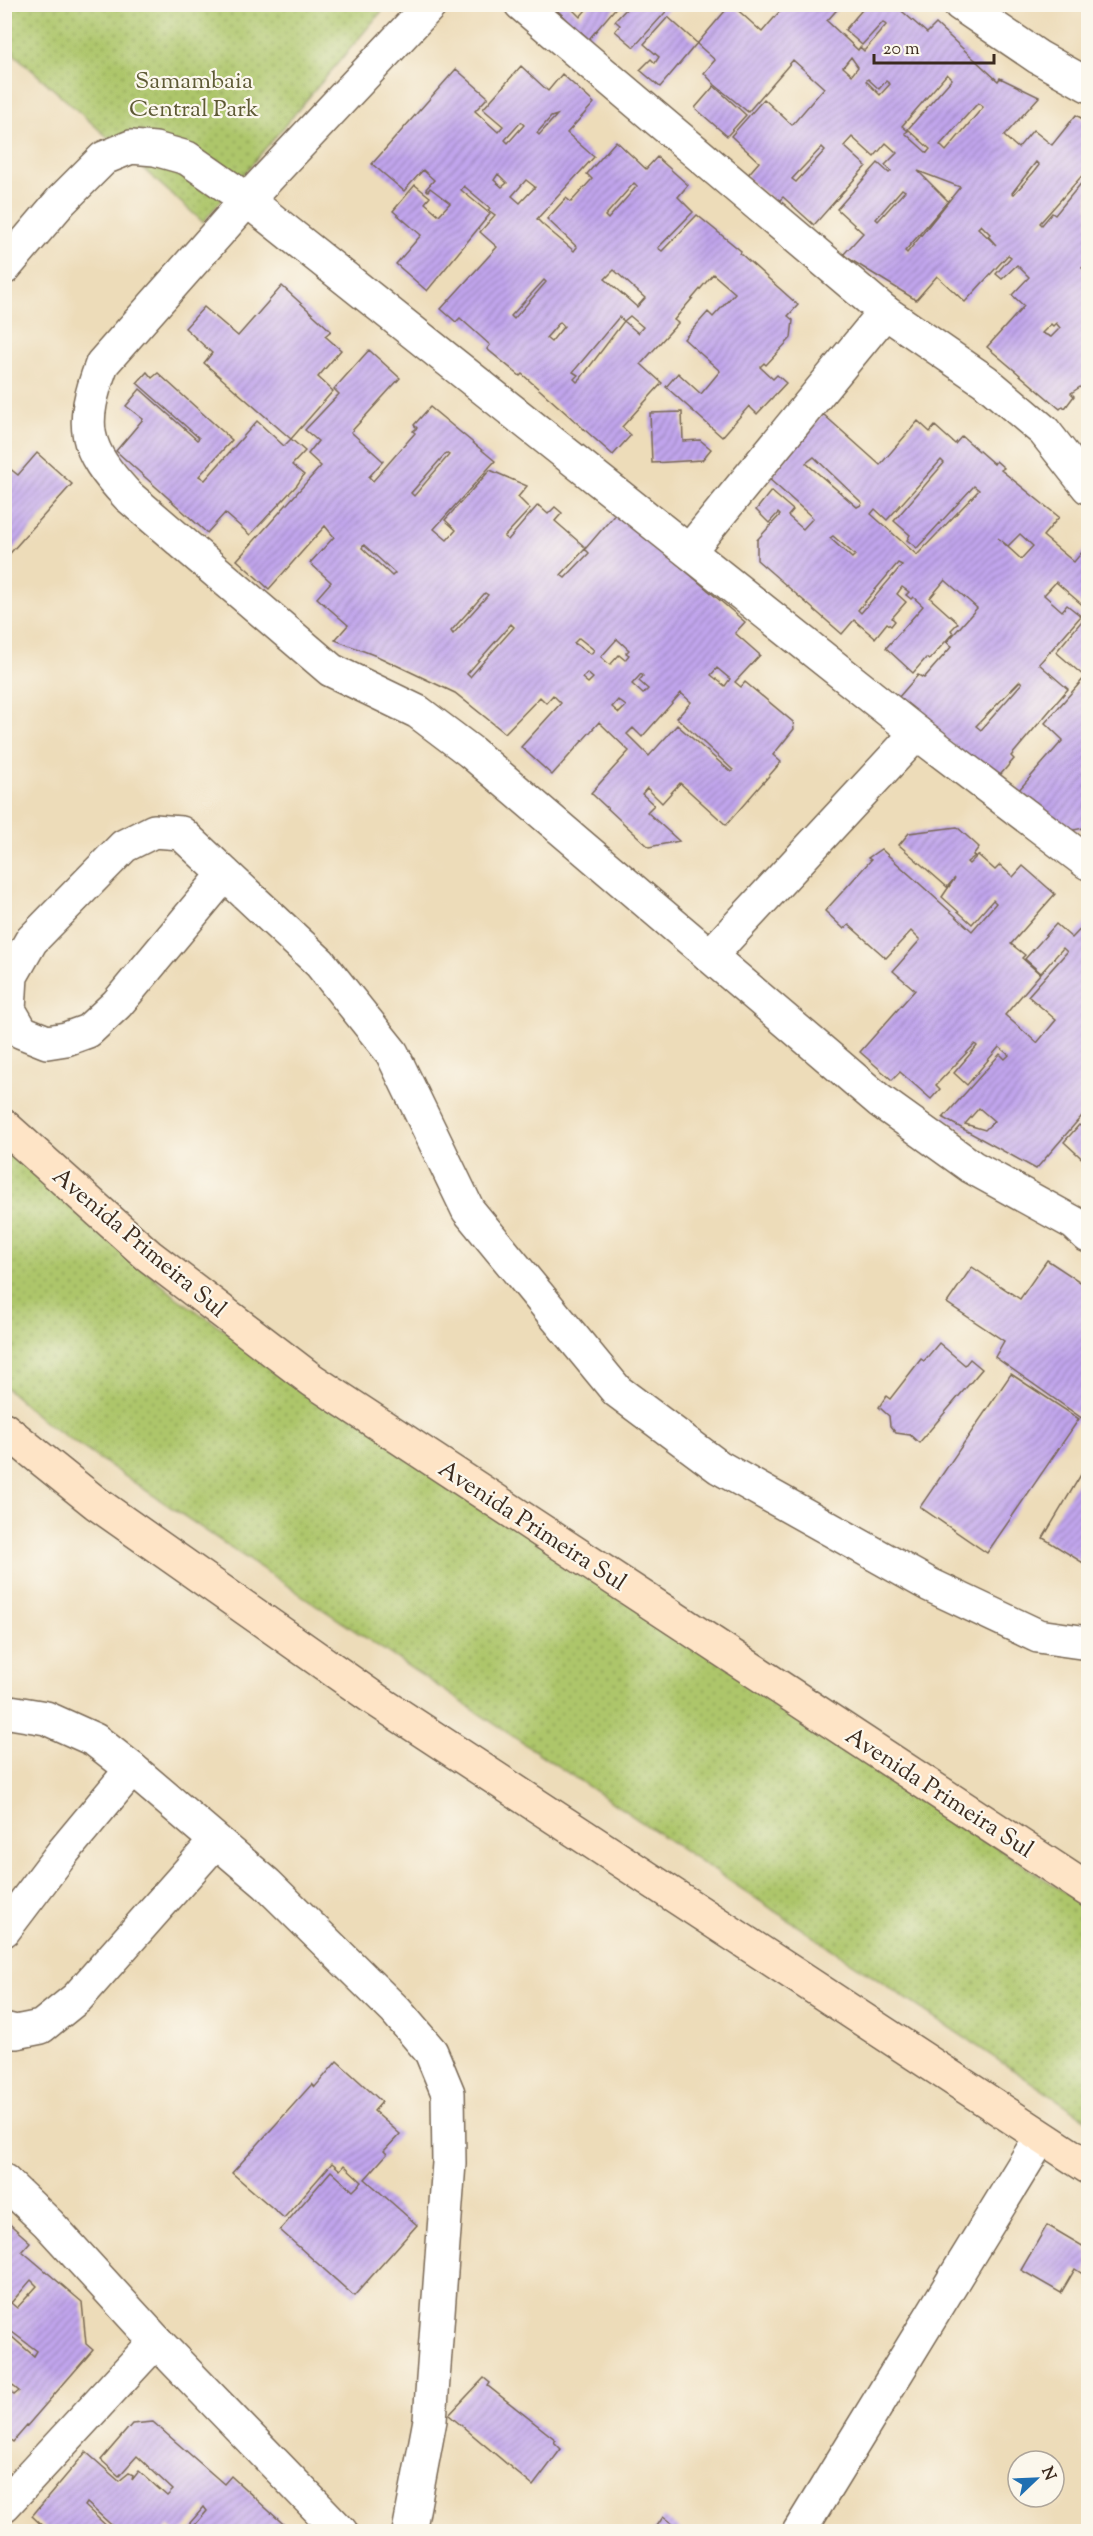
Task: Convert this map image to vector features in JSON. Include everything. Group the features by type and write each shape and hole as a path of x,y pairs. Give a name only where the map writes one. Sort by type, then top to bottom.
{"main road":[{"name":"Avenida Primeira Sul","path":"4,1126 148,1256 312,1380 1089,1890"},
{"path":"4,1428 96,1503 376,1700 1089,2168"}],"street":[{"path":"430,4 247,200 102,364 92,390 88,419 92,447 103,469 128,496 332,670 418,712 471,752 880,1101 972,1167 1074,1223 1089,1236"},
{"path":"521,4 885,312 985,381 1044,431 1084,469"},
{"path":"960,4 1038,57 1089,85"},
{"path":"4,268 62,201 104,158 131,147 155,149 187,158 247,200 917,733 1089,863"},
{"path":"689,551 885,312"},
{"path":"710,956 917,733"},
{"path":"225,874 117,1004 88,1031 66,1039 47,1041 22,1032 9,1010 11,976 32,941 124,846 154,831 181,833 225,874 320,963 392,1053 468,1210 617,1390 719,1467 930,1585 1038,1636 1089,1643"},
{"path":"4,1711 46,1718 95,1740 132,1769 267,1884 396,2011 431,2052 448,2093 449,2163 430,2420 409,2532"},
{"path":"4,1930 63,1852 132,1769"},
{"path":"4,2029 16,2032 41,2027 77,1998 215,1842"},
{"path":"799,2532 1041,2137"},
{"path":"4,2181 48,2223 156,2341 341,2532"},
{"path":"4,2505 156,2341"}],"green space":[{"name":"Samambaia Central Park","path":"5,5 387,5 203,222 5,46"},
{"path":"5,1146 177,1298 1088,1908 1088,2120 43,1421 5,1387"}],"building":[{"path":"550,4 567,4 580,17 591,4 619,4 589,39"},
{"path":"731,4 762,32 780,11 773,4 842,4 827,21 858,50 860,47 864,51 886,25 883,22 862,45 845,30 867,4 896,6 927,33 936,24 998,81 1000,78 1039,97 1004,136 1018,148 1033,130 1052,145 1076,115 1088,122 1088,169 1040,223 1042,225 1052,213 1055,215 1088,175 1088,265 1086,263 1082,268 1088,273 1088,374 1084,379 1086,383 1071,393 1074,396 1065,408 1063,406 1060,409 987,347 1024,306 1012,295 1029,277 1017,265 1002,279 996,274 1011,257 1008,255 965,302 937,276 916,300 843,255 863,233 837,209 878,163 889,173 891,171 885,165 897,153 886,143 874,157 852,137 844,146 866,166 814,225 783,197 777,203 746,177 759,162 731,136 764,99 792,125 824,88 793,60 748,112 704,73 715,60 697,44","holes":["851,57 858,67 852,75 843,67","947,74 952,79 908,129 930,149 927,153 905,133 908,131 902,126","868,79 879,89 886,81 890,84 880,95 866,81","978,103 983,107 946,151 940,145","822,147 825,150 796,182 792,179","1036,162 1039,165 1014,194 1012,193","918,171 960,187 907,253 905,251 948,201","902,189 905,191 878,221 876,219","981,225 990,234 988,236 996,245 978,228","1056,323 1060,328 1051,337 1042,333 1051,324 1053,326"]},
{"path":"630,5 672,5 634,47 615,31 620,25 615,21"},
{"path":"668,17 697,43 660,87 640,70 651,59 655,63 659,57 644,44"},
{"path":"521,66 548,91 562,74 594,103 567,133 594,157 537,219 574,251 577,247 547,219 566,198 571,202 592,179 587,174 616,141 646,169 657,157 688,185 678,197 693,212 658,248 662,251 697,215 741,251 740,253 798,305 788,316 793,320 791,338 766,365 764,363 760,367 773,379 777,375 786,383 757,414 749,406 722,437 666,387 678,373 701,394 720,371 684,339 708,312 713,317 735,293 713,274 674,320 678,323 641,364 662,383 622,427 631,435 613,455 522,374 520,376 487,349 490,345 460,318 456,322 441,309 497,247 480,232 495,215 488,210 490,208 464,186 461,190 490,214 427,291 396,264 421,235 393,211 415,185 430,197 425,203 439,215 450,203 430,188 428,191 426,189 434,180 423,170 404,191 372,164 456,69 488,97 475,111 498,132 503,126 483,109","holes":["557,115 539,135 537,133 551,117","521,122 524,125 508,143 505,140","498,174 507,183 502,187 494,180","526,180 535,187 520,203 512,196","634,183 637,186 608,219 605,216","614,270 645,298 637,307 605,279","544,280 546,282 514,319 511,316","630,316 643,327 638,333 624,321","619,317 624,321 577,382 574,379 578,375 573,372","560,322 564,326 551,342 546,338"]},
{"path":"714,86 746,115 727,136 695,108"},
{"path":"282,286 331,331 325,336 341,350 318,377 333,391 291,439 204,363 212,353 185,328 204,307 238,336"},
{"path":"369,350 400,378 351,432 383,461 369,477 373,481 415,433 413,431 417,428 414,425 430,407 495,461 434,529 447,540 456,530 445,520 490,470 527,486 518,497 530,509 504,537 508,540 538,505 548,514 555,507 562,513 555,521 586,548 617,512 745,622 735,633 760,655 735,682 741,687 745,682 793,722 794,729 773,755 781,762 726,825 680,783 662,803 647,788 642,794 654,805 647,812 679,841 649,847 591,793 629,751 599,722 552,775 521,747 561,703 553,695 546,703 540,697 505,733 455,693 379,657 335,640 348,625 317,598 331,582 310,563 334,537 325,526 269,589 237,560 321,466 308,454 318,441 305,430 339,394 334,389","holes":["446,453 449,455 414,496 411,493","364,545 395,573 392,576 362,548","585,549 589,553 565,578 561,575","485,593 488,595 453,634 451,631","511,624 514,627 470,677 467,674","579,638 594,650 591,654 574,643","617,639 629,650 626,653 629,655 625,660 619,655 610,665 601,657","717,668 730,679 725,686 711,675","587,673 593,678 588,683 582,678","641,674 643,676 639,681 648,689 643,694 632,684","681,693 691,702 677,718 733,770 731,772 677,725 649,756 627,734 633,728 642,737","618,700 626,706 619,713 612,707"]},
{"path":"147,372 152,378 158,373 232,440 199,476 205,480 257,421 284,446 291,439 305,451 292,465 304,475 250,535 225,513 207,533 116,451 143,419 126,406 140,389 197,440 199,438 137,383"},
{"path":"682,412 683,441 700,440 711,449 702,460 652,463 650,413"},
{"path":"823,414 880,465 918,421 930,432 935,426 955,444 962,436 994,464 996,461 1004,468 1001,470 1059,517 1043,536 1074,562 1088,545 1088,827 1065,832 1018,791 1063,740 1045,723 1085,677 1056,652 1086,616 1083,614 1087,609 1056,582 1044,595 1062,611 1067,605 1081,616 1039,664 1068,689 1011,756 1014,759 994,782 898,698 918,675 924,678 952,646 947,642 977,608 945,580 930,598 958,623 951,630 953,633 929,660 926,658 913,673 886,648 923,606 913,597 911,599 906,595 909,592 902,587 897,594 906,602 892,618 895,621 891,626 887,623 875,638 854,620 842,634 757,560 757,540 780,515 778,513 769,523 756,510 771,491 793,510 788,516 803,529 813,518 768,478","holes":["814,457 862,503 861,505 857,507 806,463","941,460 944,463 894,521 910,535 907,540 917,548 974,486 979,490 917,555 871,514 875,509 887,520","1020,534 1033,546 1021,559 998,538 1008,546","833,536 855,555 852,558 830,538","898,563 902,565 861,613 858,610","1020,681 1022,683 981,730 976,726"]},
{"path":"37,453 72,484 4,560 4,473 9,468 18,475"},
{"path":"957,827 979,847 973,855 975,856 967,862 969,864 978,855 995,870 1000,865 1013,877 1023,866 1055,894 1011,944 1025,955 1022,958 1040,974 1005,1015 1037,1043 1056,1020 1028,996 1067,952 1063,948 1041,973 1025,959 1056,924 1072,938 1086,923 1088,925 1088,983 1082,991 1088,997 1088,1109 1036,1169 943,1118 1000,1054 1005,1059 1009,1055 999,1047 967,1085 954,1073 977,1046 975,1044 936,1085 940,1089 931,1099 900,1072 892,1080 860,1052 915,990 893,971 920,940 911,931 886,958 849,925 844,929 825,911 871,860 868,858 881,849 972,931 996,903 993,900 972,924 942,897 955,878 947,887 899,845 909,833","holes":["979,1108 994,1121 985,1130 965,1124"]},
{"path":"1079,1125 1088,1132 1088,1164 1064,1142"},
{"path":"1047,1260 1088,1287 1086,1421 995,1357 1004,1341 947,1303 972,1267 1020,1299"},
{"path":"939,1343 965,1365 970,1359 982,1369 919,1443 910,1435 896,1433 890,1426 889,1416 879,1407 886,1396 890,1399 921,1359 924,1361"},
{"path":"1011,1374 1079,1419 987,1553 920,1507"},
{"path":"1088,1463 1088,1566 1043,1538"},
{"path":"337,2061 382,2102 374,2111 400,2134 384,2151 387,2154 365,2179 417,2225 354,2296 280,2230 331,2171 353,2191 362,2182 344,2165 340,2170 332,2163 284,2218 232,2173 312,2084 315,2087"},
{"path":"4,2219 30,2242 22,2251 82,2302 86,2344 93,2350 13,2442 4,2435 4,2386 14,2395 19,2391 4,2379 4,2330 34,2356 37,2351 4,2326 4,2270 10,2264 4,2260","holes":["31,2280 37,2286 17,2308 11,2303"]},
{"path":"1047,2225 1086,2248 1088,2252 1088,2266 1084,2275 1075,2269 1061,2293 1021,2270"},
{"path":"484,2378 490,2383 488,2386 556,2440 554,2442 561,2449 533,2486 449,2415"},
{"path":"153,2422 224,2484 231,2476 292,2532 189,2532 207,2511 204,2507 182,2532 175,2532 169,2526 165,2532 119,2532 87,2503 85,2506 113,2532 49,2532 32,2516 86,2452 119,2481 129,2473 133,2475 132,2480 139,2471 167,2496 173,2490 137,2456 119,2476 101,2460 132,2424"},
{"path":"663,2517 684,2532 653,2532"}]}
